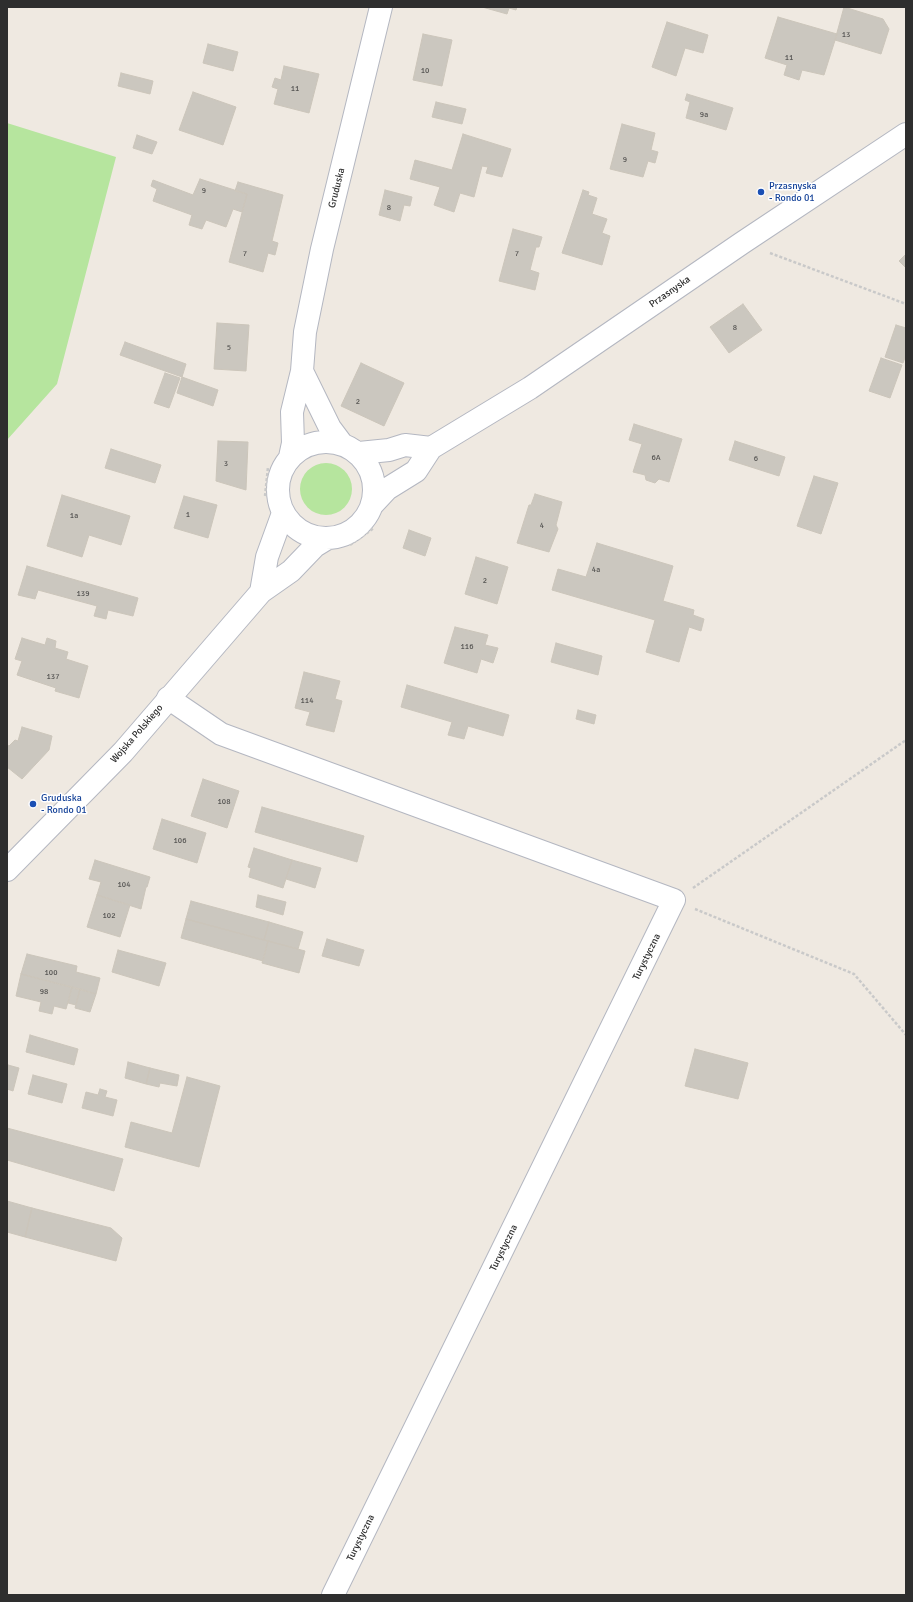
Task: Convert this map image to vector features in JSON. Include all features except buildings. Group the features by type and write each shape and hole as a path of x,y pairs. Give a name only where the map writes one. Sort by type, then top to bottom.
{"main road":[{"name":"Gruduska","path":"290,457 293,443 292,412 302,371 305,332 322,249 381,7"},
{"name":"Przasnyska","path":"373,504 387,489 416,471 431,448 530,388 742,243 906,134"},
{"path":"302,371 330,428 350,449 367,464 373,477 375,490 373,504 368,515 360,524 340,536 337,543 307,535 298,529 283,513 277,490 278,478 290,457 308,444 331,441 350,449 389,450 405,446 431,448"},
{"path":"261,592 267,556 283,513"},
{"name":"Wojska Polskiego","path":"7,870 123,752 261,592 291,572 315,546 337,543"},
{"path":"168,698 221,734 674,900"},
{"name":"Turystyczna","path":"333,1595 674,900"}],"path":[{"path":"742,243 906,304"},
{"path":"337,543 379,524"},
{"path":"674,900 906,740"},
{"path":"674,900 854,974 906,1034"}],"green space":[{"path":"7,123 116,157 57,384 7,440"},
{"path":"326,463 336,465 344,471 350,479 352,489 350,499 344,507 336,513 326,515 316,513 308,507 302,499 300,489 302,479 308,471 316,465"}],"place":[{"name":"Przasnyska - Rondo 01","path":"761,192"},
{"name":"Gruduska - Rondo 01","path":"33,804"}]}
